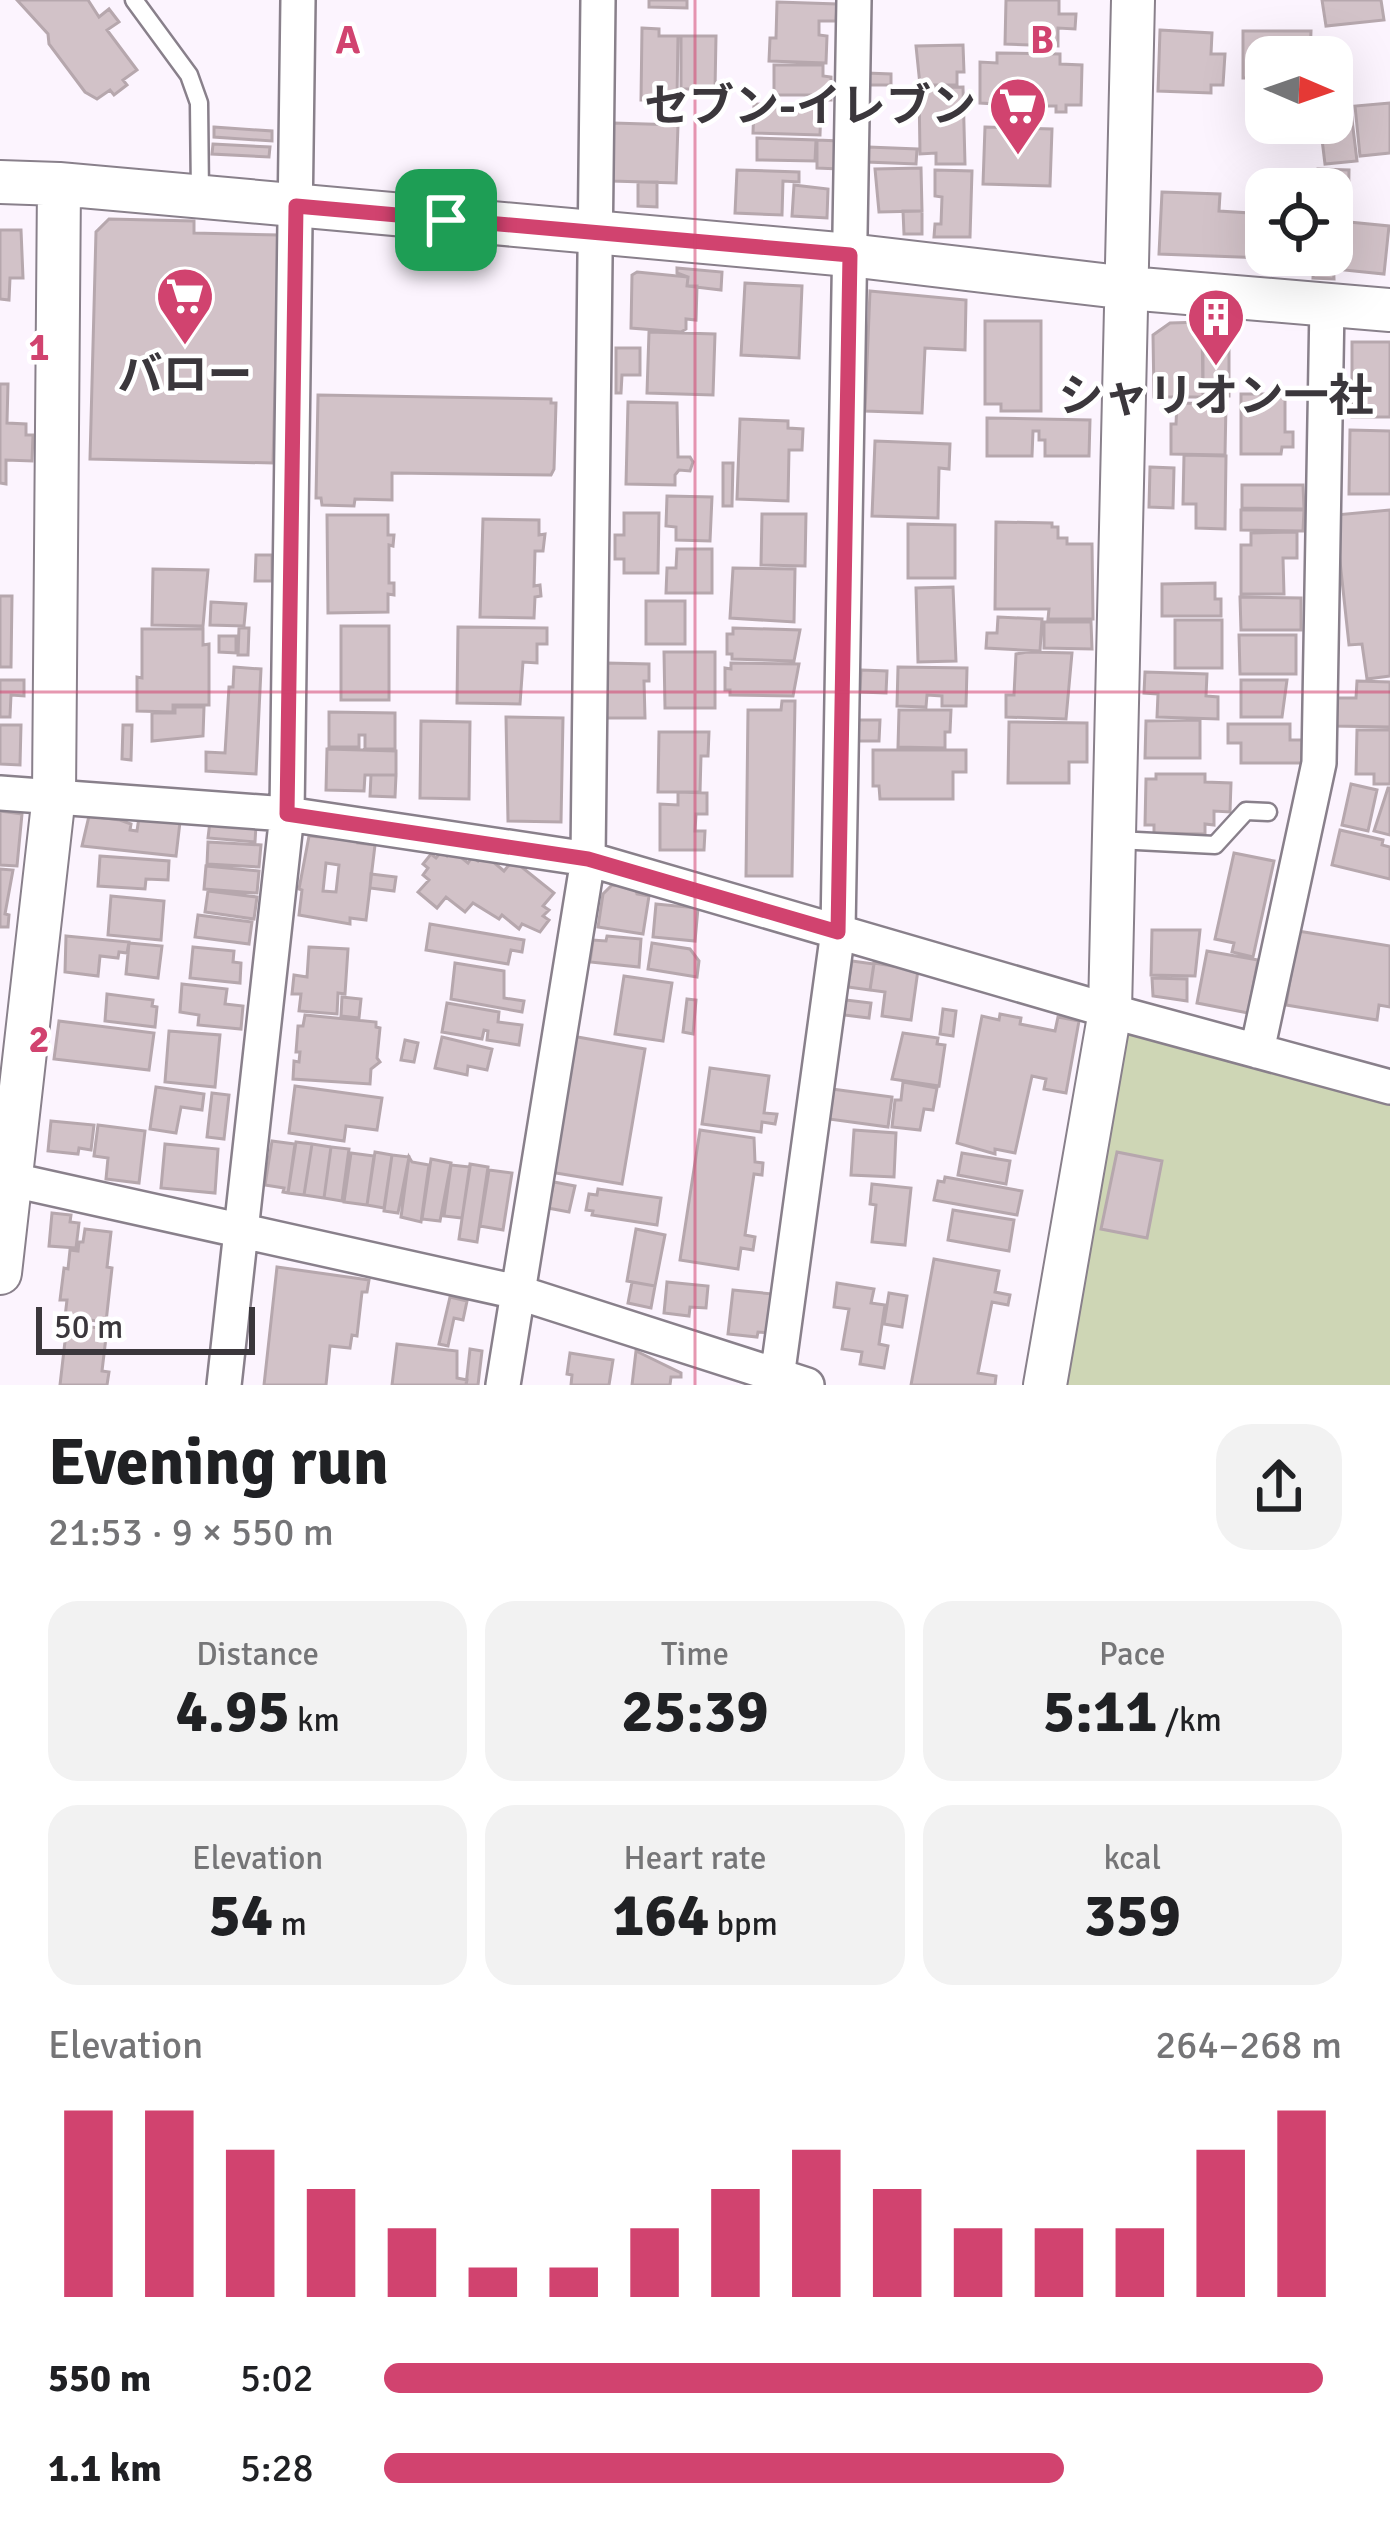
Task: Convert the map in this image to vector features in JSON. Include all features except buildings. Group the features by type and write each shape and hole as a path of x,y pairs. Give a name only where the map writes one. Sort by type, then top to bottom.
{"street":[{"path":"224,1385 287,814 298,0"},
{"path":"503,1385 588,859 598,0"},
{"path":"5,1179 517,1292 787,1382 838,932 854,0"},
{"path":"1045,1385 1110,1011 1133,0"},
{"path":"0,182 850,255 1128,288 1390,310"},
{"path":"0,1273 5,1179 54,795 59,184"},
{"path":"1256,1051 1319,763 1327,305"},
{"path":"0,793 287,814 588,859 1390,1088"}],"lane":[{"path":"134,0 188,75 199,103 200,197"},
{"path":"1114,840 1215,845 1246,811 1268,812"}],"green space":[{"path":"1135,1029 1390,1103 1390,1385 1065,1385 1124,1035"}],"place":[{"name":"セブン-イレブン","path":"1018,157"},
{"name":"バロー","path":"185,347"},
{"name":"シャリオン一社","path":"1216,368"}],"route":[{"path":"296,206 446,220 850,255 838,932 588,859 287,814 296,206"}]}
